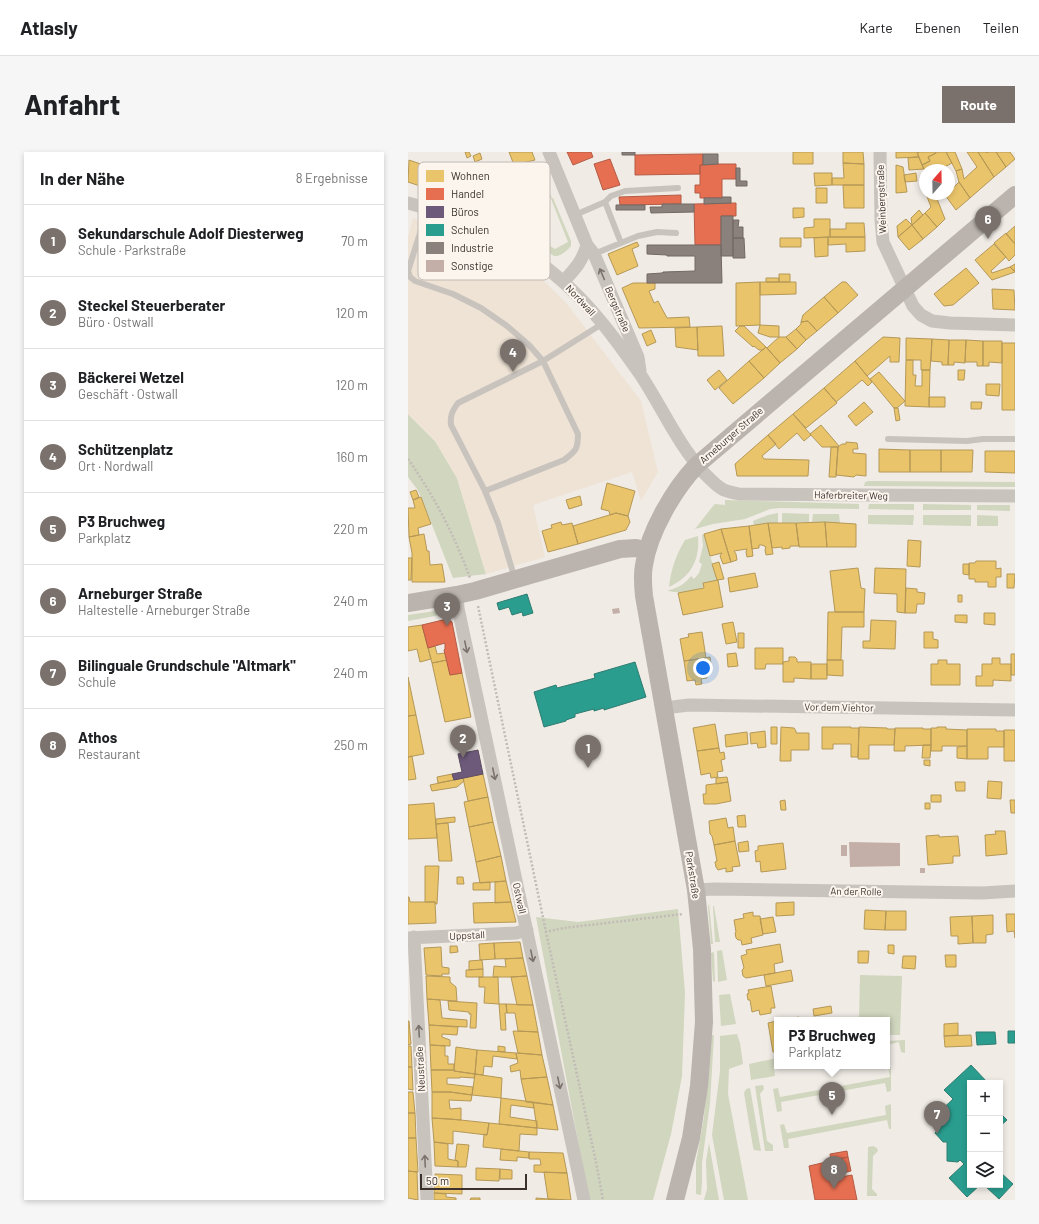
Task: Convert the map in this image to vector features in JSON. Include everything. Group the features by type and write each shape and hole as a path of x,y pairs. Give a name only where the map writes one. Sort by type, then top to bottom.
{"main road":[{"name":"Arneburger Straße","path":"647,551 655,529 668,505 685,479 697,465 1015,195"},
{"path":"408,603 475,591 620,549 636,548 647,551"},
{"name":"Parkstraße","path":"647,551 643,576 644,596 696,890 702,949 704,991 702,1053 699,1086 692,1131 675,1200"}],"street":[{"name":"Bergstraße","path":"549,152 590,250 638,357 640,375"},
{"name":"Weinbergstraße","path":"880,152 882,236 916,310 921,315 932,320 950,323 1015,326"},
{"name":"Nordwall","path":"408,203 418,206"},
{"path":"563,282 590,250"},
{"name":"Nordwall","path":"550,270 578,296 621,347 640,375 683,447 697,465"},
{"name":"Haferbreiter Weg","path":"697,465 722,490 739,494 1015,496"},
{"name":"Ostwall","path":"457,595 458,608 584,1200"},
{"name":"Vor dem Viehtor","path":"664,708 690,705 1015,710"},
{"name":"An der Rolle","path":"696,890 714,888 975,893 1015,891"},
{"name":"Uppstall","path":"411,938 516,932 527,930"},
{"name":"Neustraße","path":"411,938 427,1200"}],"lane":[{"path":"575,215 605,202 611,196 625,191 678,188"},
{"path":"605,202 621,243"},
{"path":"590,250 621,243 638,236 657,232 676,233"},
{"path":"418,240 408,271 410,277 415,281 453,294 481,308 507,326 529,345 544,361 578,434 578,444 575,451 564,460 485,491"},
{"path":"515,579 498,523 485,491 451,425 450,417 458,403 544,361 602,324"},
{"path":"888,439 967,441 983,439 1015,439"}],"path":[{"path":"408,459 442,513 463,558 475,591 603,1200"},
{"path":"546,932 564,928 699,912"}],"green space":[{"path":"550,194 571,241 571,246 559,256 554,256 550,253 550,246 555,249 568,242"},
{"path":"408,414 435,441 457,478 486,574 453,578 421,497 408,477"},
{"path":"865,482 1015,482 1015,487 864,486"},
{"path":"725,500 859,504 859,509 770,509 745,519 713,524 695,529 715,504 725,505"},
{"path":"869,504 914,504 914,510 868,509"},
{"path":"923,504 971,505 971,510 923,510"},
{"path":"977,505 1010,505 1010,511 977,510"},
{"path":"778,513 778,523 754,525 753,521"},
{"path":"782,513 809,514 809,522 782,523"},
{"path":"813,514 839,514 840,523 812,522"},
{"path":"868,515 914,515 913,525 868,524"},
{"path":"923,515 971,515 971,526 923,525"},
{"path":"977,515 998,516 998,526 977,526"},
{"path":"704,534 717,580 706,586 687,592 668,591 681,585 691,576 694,579 699,573 702,564 699,562 703,546 702,535"},
{"path":"698,536 696,560 683,578 669,587 673,568 685,540"},
{"path":"448,609 448,611 435,616 408,621 408,615"},
{"path":"709,904 713,944 711,944"},
{"path":"714,906 720,942 715,942"},
{"path":"678,909 685,993 682,1076 671,1134 653,1200 589,1200 536,917 578,922"},
{"path":"722,950 727,980 718,982 717,951"},
{"path":"714,952 715,982 713,981 711,953"},
{"path":"860,975 902,976 900,1035 890,1035 890,1017 859,1017"},
{"path":"730,994 736,1024 721,1026 719,995"},
{"path":"737,1034 743,1064 729,1069 728,1094 748,1200 724,1200 712,1135 720,1071 720,1036"},
{"path":"711,1035 714,1035 710,1103 702,1163 701,1195 696,1194 696,1162 704,1116"},
{"path":"905,1040 905,1053 901,1052 899,1042 890,1044 890,1041"},
{"path":"774,1059 775,1076 751,1080 749,1064"},
{"path":"890,1067 891,1091 887,1092 885,1083 781,1102 782,1111 777,1112 773,1089 778,1088 780,1097 890,1077 888,1069 890,1069"},
{"path":"763,1085 764,1089 760,1094 767,1141 773,1145 773,1151 765,1151 755,1086"},
{"path":"750,1088 761,1151 754,1150 753,1147 744,1093 746,1089"},
{"path":"891,1104 891,1129 889,1129 887,1120 788,1139 789,1148 784,1148 780,1125 784,1124 787,1133 886,1115 885,1106"},
{"path":"709,1143 719,1200 704,1200 707,1189 706,1161"},
{"path":"873,1146 877,1148 878,1151 873,1156 872,1189 877,1196 867,1196 868,1147"}],"shaded area":[{"path":"413,218 418,220 418,280 543,280 567,304 641,401 658,472 641,501 632,472 533,505 545,557 486,574 457,478 435,441 408,414 408,237"}],"building: Wohnen":[{"path":"465,152 469,152 471,156 467,158"},
{"path":"509,152 532,152 535,160 527,162 513,162"},
{"path":"793,152 813,152 813,164 793,164"},
{"path":"843,152 863,152 864,164 843,163"},
{"path":"896,152 917,152 919,157 896,158"},
{"path":"938,152 946,152 952,163 924,164 930,161 928,157"},
{"path":"946,152 955,152 962,169 956,171 955,164 952,164"},
{"path":"967,152 978,152 994,177 970,198 959,182 956,171 962,169 964,179 977,167"},
{"path":"978,152 996,152 1006,167 994,177"},
{"path":"996,152 1010,152 1015,159 1006,167"},
{"path":"480,153 482,159 475,162 473,156"},
{"path":"917,153 936,153 928,157 930,161 922,164"},
{"path":"919,157 922,164 919,164 919,169 909,170 908,158"},
{"path":"409,160 418,163 418,185 408,182"},
{"path":"843,163 864,164 864,185 832,185 832,178 844,178"},
{"path":"896,165 903,167 907,192 896,193"},
{"path":"814,173 832,173 832,185 815,186"},
{"path":"916,173 917,181 905,182 904,175"},
{"path":"959,182 970,198 956,210 949,200 955,200 955,186"},
{"path":"843,185 864,185 864,208 844,208"},
{"path":"816,188 827,188 827,203 816,203"},
{"path":"928,200 937,200 945,219 937,227 925,213 931,207"},
{"path":"793,208 804,208 804,217 793,218"},
{"path":"919,210 923,215 912,225 911,218"},
{"path":"925,213 937,227 923,239 912,225"},
{"path":"814,219 830,219 830,237 804,238 804,228 814,227"},
{"path":"906,219 912,225 898,237 897,226"},
{"path":"846,223 864,223 865,237 830,237 830,229 846,229"},
{"path":"912,225 923,239 909,250 898,237"},
{"path":"1015,226 1015,244 1006,234"},
{"path":"1006,233 1015,244 1015,255 1009,261 994,243"},
{"path":"828,237 865,237 865,251 846,252 846,244 828,245"},
{"path":"828,237 828,256 815,257 814,238"},
{"path":"780,238 801,238 801,247 780,247"},
{"path":"637,242 639,246 632,249 638,266 617,275 608,254"},
{"path":"994,244 1006,257 991,271 992,273 1010,267 1015,272 992,280 975,260"},
{"path":"1015,264 1015,271 1010,267"},
{"path":"966,268 979,283 953,305 944,306 934,294"},
{"path":"779,274 790,274 790,282 779,282"},
{"path":"766,278 779,278 779,282 766,282"},
{"path":"760,282 760,325 736,326 736,283"},
{"path":"760,282 796,282 796,294 760,295"},
{"path":"842,282 846,282 858,295 838,313 824,297"},
{"path":"633,283 655,283 655,289 649,291 654,303 658,301 667,318 689,317 690,327 639,328 622,288"},
{"path":"992,289 1014,290 1015,310 993,309"},
{"path":"824,297 838,313 817,331 808,321 801,322 803,315"},
{"path":"808,321 817,331 806,340 796,329 801,322"},
{"path":"760,325 779,326 779,337 770,337 758,333"},
{"path":"722,326 724,356 698,356 697,327"},
{"path":"740,326 744,326 766,347 763,350 759,350 754,346 753,347 735,331"},
{"path":"697,327 698,350 676,347 675,328"},
{"path":"796,329 806,340 797,349 786,337"},
{"path":"651,330 656,342 647,346 642,334"},
{"path":"779,337 786,337 797,349 780,363 767,348"},
{"path":"883,337 900,338 899,362 890,362 890,356 867,376 855,361"},
{"path":"906,338 932,339 930,370 921,370 921,360 906,360"},
{"path":"932,339 949,340 948,365 942,365 942,362 931,361"},
{"path":"949,340 966,340 965,363 954,362 954,365 948,365"},
{"path":"966,340 983,341 983,366 977,366 977,362 965,362"},
{"path":"983,341 1002,341 1002,363 989,362 989,366 983,366"},
{"path":"1002,343 1015,343 1015,410 1002,410"},
{"path":"766,347 780,363 764,378 749,361"},
{"path":"906,360 913,360 913,375 916,375 915,386 922,386 922,370 930,370 929,407 905,406"},
{"path":"749,361 764,378 733,404 719,388"},
{"path":"855,361 872,382 868,386 862,380 836,402 824,388"},
{"path":"719,370 727,380 715,390 707,380"},
{"path":"958,370 965,370 964,380 958,380"},
{"path":"879,372 905,401 897,408 894,408 870,379"},
{"path":"986,384 1000,384 999,396 986,395"},
{"path":"824,388 837,403 806,428 793,414"},
{"path":"929,397 945,397 945,407 929,407"},
{"path":"864,402 873,412 856,426 848,416"},
{"path":"971,402 982,402 981,409 971,409"},
{"path":"894,408 898,408 900,420 896,421"},
{"path":"793,414 811,435 804,441 797,433 779,449 768,435"},
{"path":"821,425 839,446 838,447 822,447 810,434"},
{"path":"768,435 776,444 762,456 764,459 809,460 808,476 737,476 735,464"},
{"path":"846,442 857,443 858,449 853,449 853,453 866,454 866,476 856,475 854,477 836,475 838,447 842,444 846,444"},
{"path":"831,447 838,447 836,477 829,477"},
{"path":"879,449 910,450 910,472 879,472"},
{"path":"910,450 941,450 941,472 910,472"},
{"path":"941,450 973,450 972,472 941,472"},
{"path":"985,451 1015,451 1015,473 985,472"},
{"path":"607,483 635,491 628,516 616,513 610,515 609,511 601,509"},
{"path":"416,490 419,497 413,500 410,492"},
{"path":"580,496 582,505 569,509 566,500"},
{"path":"421,497 431,524 418,528 419,535 409,537 408,508 415,508 413,500"},
{"path":"616,513 628,516 630,522 626,530 578,544 573,526"},
{"path":"561,522 562,525 572,523 578,544 548,552 542,531 552,528 551,525"},
{"path":"825,522 856,524 856,547 827,547"},
{"path":"825,522 827,547 799,547 796,523"},
{"path":"768,523 773,554 766,555 766,547 762,545 759,545 759,548 752,549 749,526"},
{"path":"768,523 796,523 799,546 790,546 790,548 782,549 782,547 772,548"},
{"path":"749,526 753,556 747,557 747,549 734,551 737,560 731,562 721,529"},
{"path":"721,529 731,562 723,564 720,556 722,553 710,556 704,534"},
{"path":"424,534 427,551 429,551 430,565 442,564 445,582 412,582 412,553 409,537"},
{"path":"908,540 921,541 920,567 907,566"},
{"path":"408,558 412,558 411,580 408,580"},
{"path":"976,561 996,561 996,569 1001,568 1001,577 996,577 996,587 988,587 988,582 975,582 975,579 969,579 969,563 975,563"},
{"path":"719,562 724,579 717,580 712,564"},
{"path":"963,564 969,564 969,575 963,574"},
{"path":"858,568 861,588 865,589 864,612 835,612 830,571"},
{"path":"875,568 906,569 905,613 897,612 897,594 874,593"},
{"path":"755,573 758,587 730,592 728,578"},
{"path":"1007,574 1015,574 1014,588 1007,588"},
{"path":"718,580 723,607 683,615 678,593 704,588 703,583"},
{"path":"906,588 917,589 917,592 925,593 924,604 917,604 916,613 905,613"},
{"path":"958,595 962,595 962,602 958,602"},
{"path":"828,612 864,612 864,627 842,627 841,660 827,660"},
{"path":"984,613 995,613 995,625 984,624"},
{"path":"955,615 967,615 967,623 955,622"},
{"path":"871,620 896,621 895,649 863,648 863,641 870,641"},
{"path":"733,622 737,642 726,644 722,624"},
{"path":"422,625 431,659 420,662 417,649 408,651 408,627"},
{"path":"702,632 706,658 684,661 680,639 689,637 688,634"},
{"path":"924,632 933,632 933,639 938,640 938,648 924,648"},
{"path":"738,633 744,633 744,648 738,648"},
{"path":"435,646 437,654 445,653 447,660 432,663 428,648"},
{"path":"755,648 783,648 783,664 766,664 765,669 755,669"},
{"path":"736,653 738,666 728,667 727,654"},
{"path":"1011,654 1015,654 1015,675 1011,675"},
{"path":"710,657 711,664 705,665 707,678 701,679 702,684 696,685 695,680 687,681 684,661"},
{"path":"789,657 795,657 797,662 811,662 811,679 794,678 794,682 783,682 783,662 789,661"},
{"path":"992,658 1000,658 1000,664 1011,664 1011,681 993,680 993,686 976,686 976,676 982,676 982,664 992,664"},
{"path":"447,660 450,675 462,673 471,717 445,722 432,663"},
{"path":"827,660 843,660 843,676 827,675"},
{"path":"938,660 947,660 947,664 960,664 960,685 931,685 931,664 938,664"},
{"path":"811,664 827,664 827,679 811,679"},
{"path":"408,677 416,715 408,716"},
{"path":"416,715 424,754 408,757 408,716"},
{"path":"715,724 719,748 697,751 693,728"},
{"path":"771,727 777,727 777,744 771,744"},
{"path":"781,727 794,728 796,733 809,733 809,750 791,750 791,761 780,761"},
{"path":"822,727 859,728 858,757 851,757 851,744 833,744 833,749 822,749"},
{"path":"859,727 895,729 894,745 869,745 869,759 858,759"},
{"path":"937,727 967,730 967,746 942,746 942,751 931,751 931,728"},
{"path":"895,728 931,729 931,745 905,746 905,751 894,751"},
{"path":"967,729 996,729 996,731 1004,731 1004,747 988,747 988,759 967,759"},
{"path":"1004,730 1015,730 1015,761 1004,761"},
{"path":"765,731 766,747 758,748 757,743 751,744 750,733"},
{"path":"747,732 748,744 726,747 725,735"},
{"path":"923,745 931,745 930,758 922,758"},
{"path":"967,746 967,759 957,758 957,747"},
{"path":"719,748 720,753 724,752 725,759 721,760 723,771 717,772 718,777 711,778 710,773 701,775 697,751"},
{"path":"412,756 416,779 408,780 408,757"},
{"path":"924,760 930,760 930,766 924,765"},
{"path":"452,774 454,780 438,783 437,777"},
{"path":"483,774 488,797 468,801 463,778"},
{"path":"727,777 728,782 716,784 716,778"},
{"path":"463,778 464,781 457,787 432,791 430,785"},
{"path":"988,781 1002,782 1001,799 987,798"},
{"path":"728,782 731,801 716,804 704,804 703,794 706,794 706,785"},
{"path":"955,782 965,782 965,791 956,791"},
{"path":"931,795 941,795 941,802 931,802"},
{"path":"488,797 493,822 469,827 464,802"},
{"path":"785,800 786,810 781,810 780,801"},
{"path":"1010,800 1015,800 1015,813 1011,813"},
{"path":"434,803 437,838 408,839 408,805"},
{"path":"925,803 930,803 930,809 925,809"},
{"path":"745,815 746,827 738,827 737,816"},
{"path":"455,817 455,822 436,824 436,819"},
{"path":"726,818 728,828 733,827 735,841 714,845 710,834 709,821"},
{"path":"493,822 501,856 476,862 469,827"},
{"path":"448,823 452,861 439,861 436,824"},
{"path":"995,831 1005,831 1007,854 986,856 985,835 996,834"},
{"path":"939,835 939,837 958,836 960,856 953,856 953,863 928,865 926,836"},
{"path":"735,841 740,866 732,867 733,871 726,872 726,868 718,870 715,862 717,861 714,845"},
{"path":"748,841 749,851 739,852 738,843"},
{"path":"783,843 786,869 761,872 760,861 756,862 755,851 758,850 758,846"},
{"path":"501,856 506,881 480,883 476,862"},
{"path":"425,866 439,866 437,904 435,902 425,902"},
{"path":"457,877 463,877 464,884 457,884"},
{"path":"506,881 511,902 495,903 495,882"},
{"path":"490,882 490,890 473,890 473,883"},
{"path":"408,897 410,902 435,902 436,923 408,924"},
{"path":"511,902 516,922 474,923 473,903"},
{"path":"794,902 794,915 776,916 776,903"},
{"path":"865,910 886,911 885,930 864,929"},
{"path":"886,911 906,911 906,930 885,930"},
{"path":"753,912 753,916 760,916 763,935 751,938 752,943 742,945 741,940 736,938 734,920 744,918 743,914"},
{"path":"1006,914 1015,914 1015,938 1014,931 1007,932"},
{"path":"993,915 993,934 986,935 986,943 973,943 972,916"},
{"path":"972,916 973,943 958,944 958,936 951,936 950,917"},
{"path":"773,917 776,932 763,934 760,919"},
{"path":"520,942 523,958 495,959 494,943"},
{"path":"494,943 495,959 480,960 479,944"},
{"path":"780,944 783,962 774,964 775,973 746,978 743,976 742,970 744,968 741,956 747,954 746,950"},
{"path":"888,945 894,945 894,954 888,953"},
{"path":"450,946 457,946 458,952 450,953"},
{"path":"441,947 442,967 449,968 449,974 442,974 442,976 426,975 424,948"},
{"path":"858,951 869,951 868,963 858,963"},
{"path":"945,955 956,955 956,967 946,967"},
{"path":"903,956 916,956 915,969 902,968"},
{"path":"523,958 527,976 493,977 494,966 506,967 505,959"},
{"path":"482,960 483,969 469,970 469,961"},
{"path":"483,969 483,977 466,977 466,970"},
{"path":"791,970 793,981 766,986 764,975"},
{"path":"426,976 450,977 450,982 456,987 457,1001 427,999"},
{"path":"527,976 533,1005 517,1005 511,977"},
{"path":"479,977 498,977 499,1004 484,1003 485,987 479,987"},
{"path":"771,986 775,1008 771,1008 771,1013 760,1015 759,1010 752,1012 750,1000 748,1000 748,990"},
{"path":"427,999 440,1000 442,1018 467,1020 467,1027 429,1025"},
{"path":"448,1001 477,1003 476,1028 470,1028 471,1014 469,1014 469,1012 449,1010"},
{"path":"499,1004 506,1004 506,1030 501,1030"},
{"path":"506,1004 533,1005 538,1032 518,1031 515,1013 507,1013"},
{"path":"831,1006 832,1013 814,1016 813,1009"},
{"path":"408,1021 411,1044 408,1045"},
{"path":"774,1022 774,1052 773,1052 768,1023"},
{"path":"958,1023 958,1035 944,1036 944,1024"},
{"path":"429,1025 458,1027 457,1035 442,1034 442,1037 450,1040 450,1046 430,1045"},
{"path":"513,1031 538,1032 542,1055 518,1053"},
{"path":"971,1035 972,1046 945,1047 944,1036"},
{"path":"430,1045 445,1046 445,1056 448,1056 448,1064 454,1064 454,1070 431,1070"},
{"path":"408,1046 411,1046 412,1067 408,1067"},
{"path":"498,1046 505,1047 505,1052 498,1051"},
{"path":"456,1047 477,1050 475,1074 454,1071"},
{"path":"477,1050 516,1053 517,1059 493,1056 492,1067 484,1066 483,1075 475,1074"},
{"path":"516,1053 542,1055 547,1077 521,1079 520,1070 511,1072 510,1066 518,1063"},
{"path":"408,1067 412,1067 413,1090 408,1089"},
{"path":"431,1070 454,1070 475,1074 474,1078 447,1078 447,1084 473,1087 472,1095 450,1092 432,1092"},
{"path":"475,1074 502,1078 501,1098 472,1095"},
{"path":"547,1077 553,1105 526,1102 521,1079"},
{"path":"408,1092 413,1092 415,1113 408,1113"},
{"path":"432,1092 450,1092 472,1095 471,1101 449,1100 450,1109 461,1108 461,1120 432,1118"},
{"path":"501,1098 533,1102 534,1108 511,1105 510,1117 537,1121 537,1128 499,1124"},
{"path":"533,1102 553,1105 558,1130 537,1128"},
{"path":"408,1113 415,1113 416,1138 408,1138"},
{"path":"432,1118 489,1123 487,1135 453,1131 453,1144 434,1142"},
{"path":"489,1123 537,1128 537,1135 520,1134 519,1151 483,1147 484,1134 487,1135"},
{"path":"408,1138 416,1138 418,1172 408,1171"},
{"path":"434,1142 448,1144 448,1159 458,1161 458,1167 435,1166"},
{"path":"457,1144 469,1145 466,1167 458,1167 458,1161 455,1160"},
{"path":"501,1149 529,1152 529,1158 517,1157 517,1161 500,1160"},
{"path":"529,1152 563,1153 567,1173 534,1172 534,1165 541,1165 540,1159 529,1159"},
{"path":"476,1168 500,1169 499,1181 476,1180"},
{"path":"500,1169 512,1170 512,1179 500,1179"},
{"path":"408,1171 417,1172 418,1200 408,1198"},
{"path":"544,1172 567,1173 571,1200 548,1199"},
{"path":"435,1174 462,1175 462,1194 434,1193"},
{"path":"434,1193 446,1194 446,1197 456,1198 456,1200 434,1200"},
{"path":"471,1198 480,1198 480,1200 470,1200"},
{"path":"536,1198 548,1199 564,1200 536,1200"}],"building: Handel":[{"path":"567,152 591,152 593,157 573,165"},
{"path":"703,154 703,165 700,165 700,174 635,175 635,155"},
{"path":"610,159 620,185 603,190 594,164"},
{"path":"736,164 736,179 722,179 722,198 700,198 700,193 695,193 695,185 700,185 700,165"},
{"path":"681,195 681,204 620,205 619,197"},
{"path":"736,203 736,216 721,216 721,245 695,245 694,204"},
{"path":"447,619 452,622 462,673 450,675 444,650 445,643 428,648 422,625"},
{"path":"847,1151 848,1157 831,1160 830,1154"},
{"path":"848,1157 851,1171 834,1175 835,1178 852,1175 857,1200 815,1200 809,1166"}],"building: Büros":[{"path":"478,750 483,774 454,780 452,774 462,772 458,754"}],"building: Schulen":[{"path":"527,594 533,613 523,616 522,612 512,615 509,607 499,610 497,603"},
{"path":"635,662 646,697 604,710 604,708 594,711 594,709 575,714 575,717 566,721 544,727 534,692 556,685 557,688 595,678 594,674"},
{"path":"1008,1031 1015,1031 1015,1043 1008,1043"},
{"path":"976,1032 995,1032 996,1044 977,1045"},
{"path":"971,1065 985,1080 967,1080 967,1188 977,1188 967,1197 949,1178 964,1164 960,1160 958,1162 947,1161 947,1142 943,1142 935,1133 941,1126 933,1118 953,1099 944,1090"},
{"path":"1003,1116 1007,1120 1003,1123"},
{"path":"1003,1175 1013,1184 999,1199 987,1188 1003,1188"}],"building: Industrie":[{"path":"622,152 635,152 635,155 622,155"},
{"path":"703,154 718,154 718,164 703,165"},
{"path":"736,168 740,168 740,181 747,181 747,186 736,186"},
{"path":"731,197 731,203 704,204 704,198"},
{"path":"662,204 694,204 694,212 651,213 650,207 662,207"},
{"path":"616,205 645,205 645,210 616,210"},
{"path":"721,216 733,216 733,256 721,256"},
{"path":"733,220 739,220 738,227 743,227 743,238 733,238"},
{"path":"733,238 744,238 745,258 733,258"},
{"path":"647,245 721,245 722,283 647,283 647,274 695,271 695,256 647,254"}],"building: Sonstige":[{"path":"619,608 620,613 613,614 612,609"},
{"path":"849,842 900,843 900,866 850,867"},
{"path":"841,845 847,845 847,856 841,856"},
{"path":"920,868 925,868 925,873 920,873"}],"place":[{"name":"Arneburger Straße","path":"988,239"},
{"name":"Schützenplatz","path":"513,372"},
{"name":"Bäckerei Wetzel","path":"447,626"},
{"name":"Steckel Steuerberater","path":"463,758"},
{"name":"Sekundarschule Adolf Diesterweg","path":"588,768"},
{"name":"P3 Bruchweg","path":"832,1115"},
{"name":"Bilinguale Grundschule \"Altmark\"","path":"937,1134"},
{"name":"Athos","path":"834,1189"}]}
